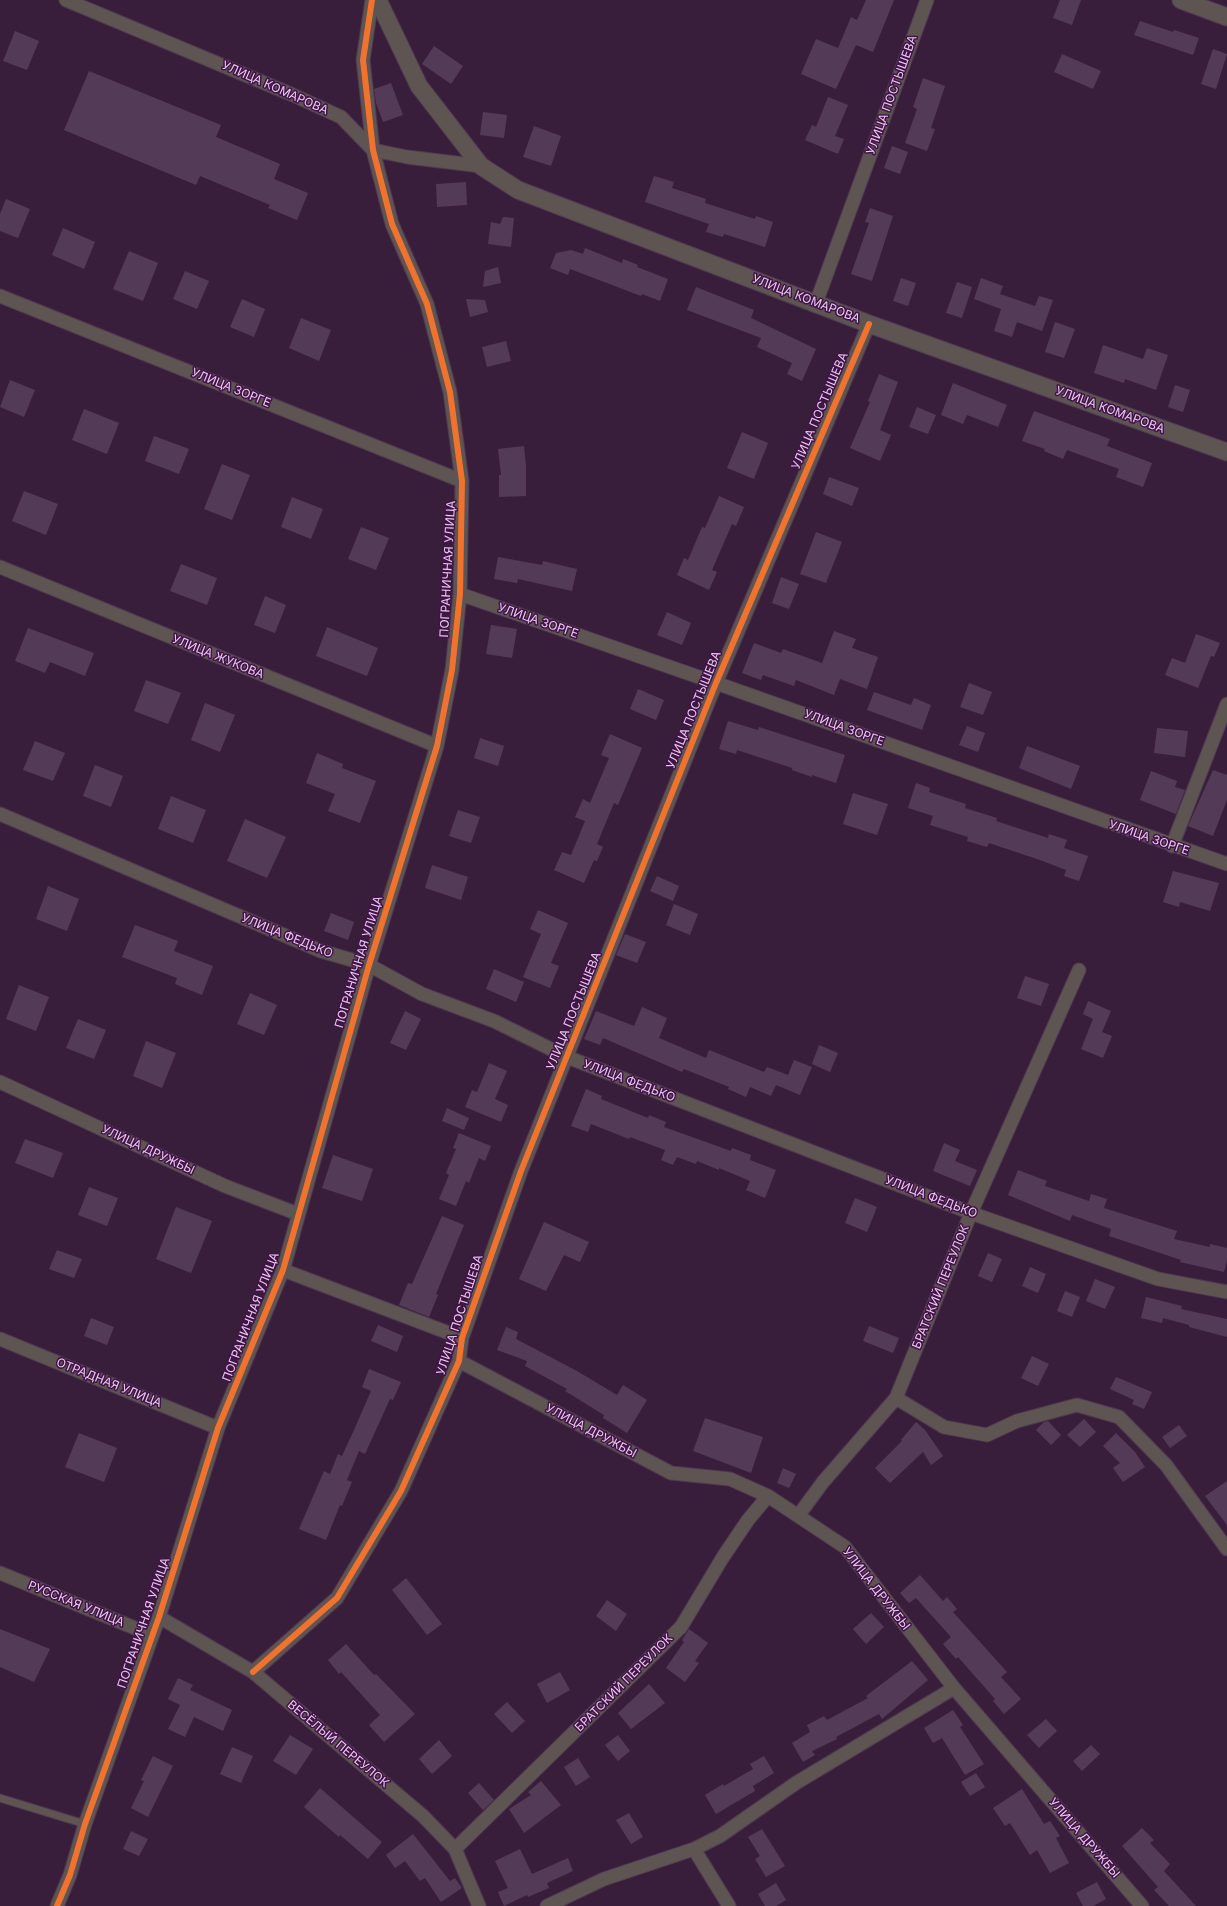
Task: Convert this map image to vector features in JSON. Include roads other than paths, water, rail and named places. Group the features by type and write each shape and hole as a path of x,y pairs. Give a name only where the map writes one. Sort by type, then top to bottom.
{"street":[{"name":"УЛИЦА КОМАРОВА","path":"66,0 294,95 340,117 373,150 407,157 481,166"},
{"name":"ПОГРАНИЧНАЯ УЛИЦА","path":"57,1906 70,1875 85,1824 159,1617 218,1428 283,1270 369,965 437,746 452,670 460,594 462,481 450,392 426,304 392,224 373,150 363,60 372,0"},
{"name":"УЛИЦА КОМАРОВА","path":"378,0 419,86 481,166 518,190 869,324 1227,452"},
{"name":"УЛИЦА ПОСТЫШЕВА","path":"816,303 927,0"},
{"path":"1181,0 1227,16"},
{"name":"УЛИЦА ЗОРГЕ","path":"0,296 462,481"},
{"name":"УЛИЦА ПОСТЫШЕВА","path":"252,1672 337,1598 402,1491 459,1361 462,1338 521,1171 716,683 869,324"},
{"name":"УЛИЦА ЖУКОВА","path":"0,567 437,746"},
{"name":"УЛИЦА ЗОРГЕ","path":"460,594 716,683 1172,846 1227,864"},
{"path":"1172,846 1227,704"},
{"name":"УЛИЦА ФЕДЬКО","path":"0,814 321,951 369,965 422,994 494,1021 567,1057 971,1213 1158,1279 1227,1292"},
{"name":"БРАТСКИЙ ПЕРЕУЛОК","path":"798,1516 823,1482 896,1398 971,1213 1079,970"},
{"name":"УЛИЦА ДРУЖБЫ","path":"0,1082 226,1186 298,1214"},
{"path":"283,1270 462,1338"},
{"name":"ОТРАДНАЯ УЛИЦА","path":"0,1339 218,1428"},
{"name":"УЛИЦА ДРУЖБЫ","path":"459,1361 671,1473 730,1478 768,1496 845,1547 954,1688 1142,1906"},
{"path":"896,1398 944,1427 987,1435 1017,1421 1077,1404 1119,1417 1166,1466 1227,1549"},
{"name":"БРАТСКИЙ ПЕРЕУЛОК","path":"455,1849 681,1627 723,1557 748,1520 768,1496"},
{"name":"РУССКАЯ УЛИЦА","path":"0,1574 152,1635"},
{"name":"ВЕСЁЛЫЙ ПЕРЕУЛОК","path":"159,1617 252,1672 423,1816 455,1849 479,1906"},
{"path":"547,1906 604,1879 694,1849 720,1836 796,1783 954,1688"},
{"path":"694,1849 729,1906"}],"lane":[{"path":"0,1798 85,1824"}]}
